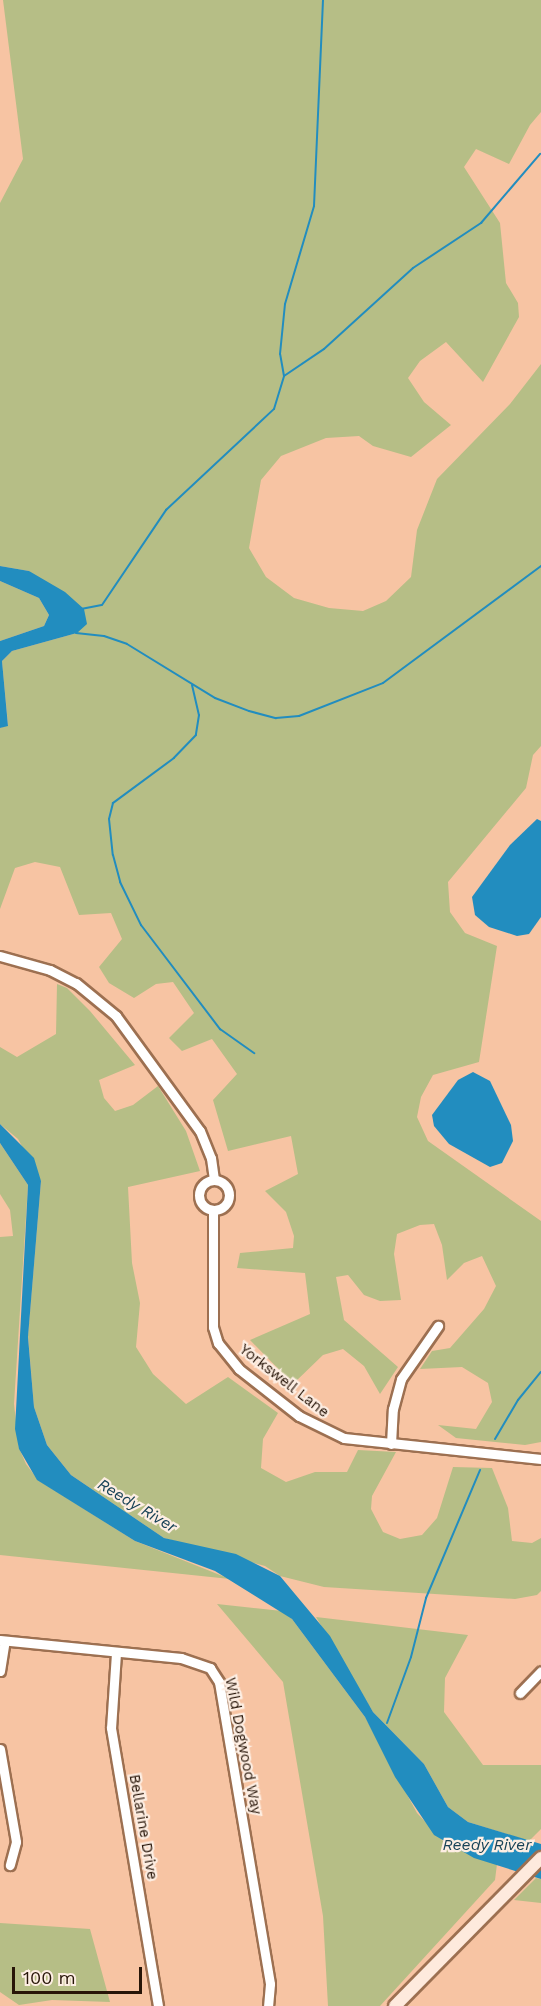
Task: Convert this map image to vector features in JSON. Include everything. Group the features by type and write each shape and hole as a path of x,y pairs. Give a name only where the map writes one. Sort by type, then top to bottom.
{"main road":[{"path":"395,2006 541,1858"}],"street":[{"path":"0,956 67,979 116,1016 200,1131 211,1158 214,1179"},
{"path":"214,1179 224,1183 230,1196 226,1205 213,1210 203,1205 199,1196 202,1186 214,1179"},
{"name":"Yorkswell Lane","path":"213,1210 213,1327 227,1357 312,1425 344,1438 541,1459"},
{"path":"391,1444 393,1409 401,1379 438,1326"},
{"path":"0,1671 3,1641"},
{"name":"Wild Dogwood Way","path":"3,1641 198,1661 217,1679 270,1984 268,2006"},
{"name":"Bellarine Drive","path":"116,1653 111,1728 158,2006"},
{"path":"520,1693 541,1671"},
{"path":"0,1749 16,1842 10,1865"}],"green space":[{"path":"3,0 541,0 541,112 530,125 509,164 476,149 464,167 500,223 506,283 518,303 519,317 483,382 446,342 420,361 408,378 424,402 451,425 411,457 373,446 359,436 326,438 281,456 261,480 249,548 266,577 294,598 329,608 363,611 386,601 411,577 417,530 437,479 510,404 541,364 541,746 533,755 526,788 448,882 450,912 465,933 497,946 479,1062 433,1075 421,1097 417,1117 428,1141 541,1221 541,1442 525,1445 456,1438 438,1425 476,1429 492,1402 488,1383 462,1367 420,1369 432,1351 450,1348 484,1309 496,1286 482,1256 464,1263 447,1280 442,1245 434,1224 420,1225 397,1234 394,1254 401,1300 380,1301 364,1295 348,1275 336,1277 344,1320 398,1367 380,1394 364,1366 343,1349 323,1355 293,1384 250,1340 310,1314 305,1273 237,1268 240,1253 293,1248 294,1236 286,1212 265,1191 298,1174 291,1136 228,1151 213,1100 237,1074 212,1039 182,1051 169,1038 194,1013 173,982 156,984 134,998 109,983 99,967 122,939 111,913 79,915 60,867 35,862 15,868 0,909 0,728 8,725 2,661 12,651 77,633 29,571 0,566 0,203 23,159"},
{"path":"0,581 39,598 49,615 44,626 0,641"},
{"path":"57,984 67,988 90,1011 135,1065 99,1080 104,1098 115,1111 133,1105 158,1086 186,1131 200,1171 128,1187 132,1263 140,1303 136,1347 153,1374 186,1404 228,1377 278,1413 263,1439 261,1468 286,1482 315,1472 347,1472 358,1450 396,1452 372,1496 371,1509 383,1532 400,1539 422,1535 437,1518 453,1467 492,1468 508,1508 512,1541 532,1543 541,1538 541,1591 537,1595 515,1599 324,1587 280,1576 265,1566 164,1538 71,1475 47,1445 34,1407 28,1336 41,1181 18,1139 0,1124 0,1047 17,1057 56,1034"},
{"path":"0,1143 28,1185 14,1404 19,1448 26,1464 38,1480 135,1541 230,1579 0,1555 0,1237 13,1236 10,1210 0,1194"},
{"path":"217,1604 282,1611 292,1619 365,1717 417,1813 445,1843 497,1864 495,1880 380,2006 328,2006 323,1916 283,1682"},
{"path":"316,1617 468,1635 445,1678 444,1712 483,1765 541,1765 541,1829 529,1841 468,1822 448,1807 424,1764 373,1712"},
{"path":"536,1878 541,1879 541,1903 514,1900"},
{"path":"0,1923 90,1929 110,2002 52,2000 19,2005 0,1992"}],"water":[{"path":"0,566 29,571 65,592 84,609 87,624 77,633 12,651 2,661 8,726 0,728 0,641 44,626 49,615 39,598 0,581"},
{"path":"537,819 541,821 541,917 529,934 517,936 489,927 475,915 472,897 510,845"},
{"path":"473,1072 490,1081 511,1125 513,1141 502,1163 490,1167 449,1144 434,1126 432,1115 458,1080"},
{"name":"Reedy River","path":"0,1124 34,1158 41,1181 28,1337 34,1407 47,1445 71,1475 164,1538 236,1554 280,1576 330,1636 373,1712 424,1764 448,1807 468,1822 541,1844 541,1879 474,1858 434,1835 395,1777 365,1717 292,1619 215,1571 135,1541 37,1480 19,1449 15,1429 28,1185 0,1143"}],"waterway":[{"path":"284,376 280,354 285,304 314,206 323,0"},
{"path":"81,609 102,605 166,510 274,409 284,376 324,349 413,268 481,223 540,154"},
{"path":"76,633 104,636 127,644 215,698 249,711 276,718 299,716 383,683 541,566"},
{"path":"192,685 199,715 196,735 174,758 113,803 109,819 113,855 120,882 141,925 220,1029 254,1053"},
{"path":"495,1439 518,1400 541,1372"},
{"path":"387,1723 411,1657 426,1598 480,1470"}]}
